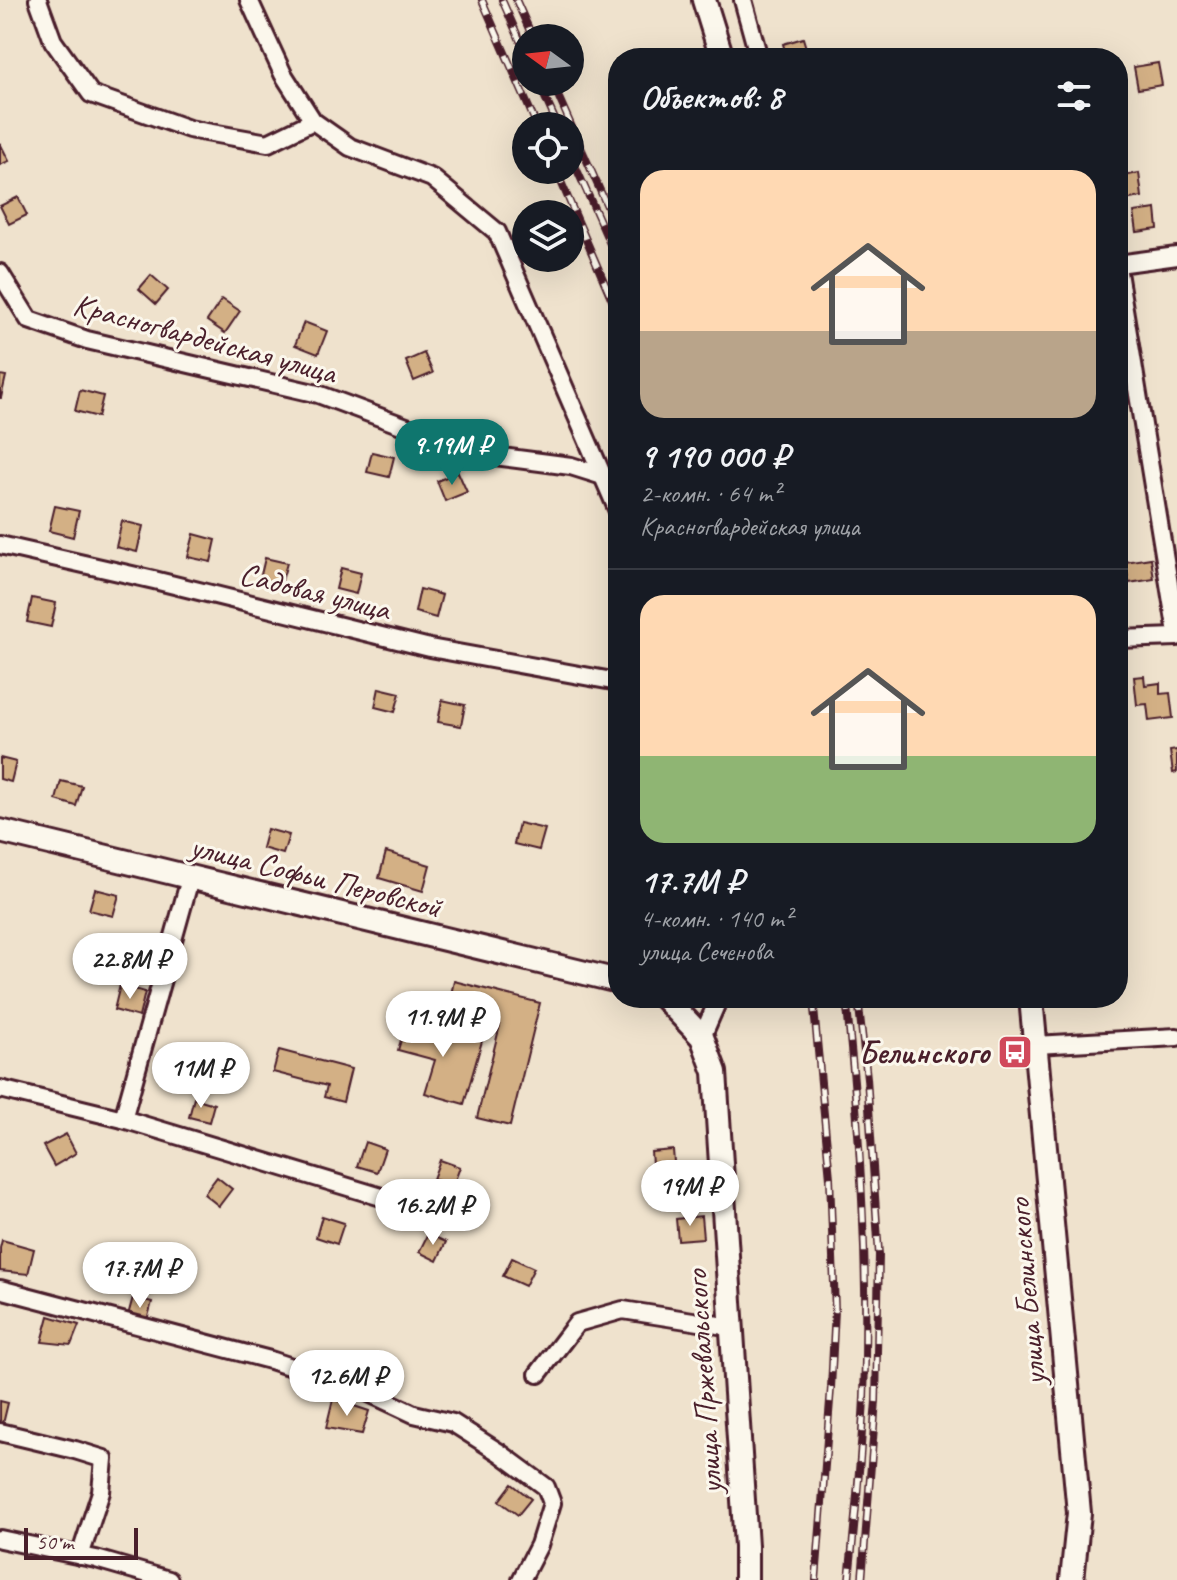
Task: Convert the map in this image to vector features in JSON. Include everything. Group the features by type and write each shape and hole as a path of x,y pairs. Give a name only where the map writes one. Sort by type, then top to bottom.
{"main road":[{"path":"704,0 719,48"},
{"name":"улица Софьи Перовской","path":"0,831 608,979"},
{"path":"674,1008 702,1037"},
{"name":"улица Белинского","path":"1032,1008 1079,1513 1072,1580"},
{"name":"улица Пржевальского","path":"702,1037 715,1072 746,1580"}],"street":[{"path":"38,0 53,41 91,94 189,129 268,143 313,121"},
{"path":"249,0 283,74 313,121 350,147 432,178 497,232 608,488"},
{"path":"743,0 756,48"},
{"path":"1128,263 1177,256"},
{"name":"Красногвардейская улица","path":"0,273 29,320 87,340 318,394 479,454 571,466 603,476"},
{"path":"1128,334 1177,635 1128,638"},
{"name":"Садовая улица","path":"0,545 430,648 608,680"},
{"path":"123,1119 190,879"},
{"path":"702,1037 715,1008"},
{"path":"1036,1045 1177,1037"},
{"path":"0,1089 123,1119 461,1221"},
{"path":"0,1289 270,1360 367,1392 414,1414 453,1423 546,1487 552,1503 539,1545 521,1580"},
{"path":"538,1374 577,1323 623,1310 731,1327"},
{"path":"0,1432 104,1459 101,1492 80,1556"},
{"path":"0,1539 169,1580"}],"building":[{"path":"803,38 806,48 784,48 783,44"},
{"path":"1158,63 1162,85 1138,89 1134,67"},
{"path":"0,143 9,161 0,165"},
{"path":"1139,173 1142,197 1128,199 1128,175"},
{"path":"18,197 27,215 9,224 0,206"},
{"path":"1156,209 1158,229 1137,232 1134,212"},
{"path":"151,275 168,290 156,304 139,289"},
{"path":"222,299 240,311 225,333 207,321"},
{"path":"304,322 327,331 318,354 295,345"},
{"path":"424,353 433,373 414,381 406,361"},
{"path":"0,375 6,376 1,398 0,398"},
{"path":"80,390 103,396 98,417 75,411"},
{"path":"372,452 394,457 389,477 367,472"},
{"path":"458,472 467,492 445,501 437,481"},
{"path":"55,506 79,511 73,537 49,531"},
{"path":"122,521 143,526 137,552 116,547"},
{"path":"194,534 216,540 211,562 188,557"},
{"path":"265,558 287,563 281,584 260,579"},
{"path":"1151,558 1154,579 1129,583 1128,562"},
{"path":"341,568 361,573 356,594 336,589"},
{"path":"420,589 442,595 436,618 415,612"},
{"path":"32,598 56,603 51,627 27,622"},
{"path":"1144,676 1145,685 1160,683 1160,694 1170,693 1173,718 1149,721 1147,704 1137,705 1134,677"},
{"path":"379,688 400,693 395,712 375,707"},
{"path":"442,700 465,705 461,726 438,722"},
{"path":"1177,750 1177,772 1173,773 1170,751"},
{"path":"0,758 16,762 11,782 0,779"},
{"path":"61,781 82,786 76,806 56,800"},
{"path":"519,823 545,829 539,850 514,844"},
{"path":"267,829 289,835 283,854 262,848"},
{"path":"386,852 430,865 423,891 379,878"},
{"path":"95,889 119,895 113,916 89,910"},
{"path":"454,981 540,1003 510,1126 477,1118 500,1025 447,1012"},
{"path":"120,985 145,992 139,1017 114,1010"},
{"path":"407,1020 482,1041 464,1104 425,1093 435,1060 398,1050"},
{"path":"279,1050 351,1069 343,1102 324,1097 327,1086 273,1072"},
{"path":"194,1098 214,1104 209,1122 189,1117"},
{"path":"66,1134 76,1153 54,1166 43,1146"},
{"path":"365,1142 385,1149 377,1172 357,1166"},
{"path":"673,1150 675,1174 653,1176 651,1152"},
{"path":"440,1160 460,1167 453,1186 433,1179"},
{"path":"217,1177 232,1189 219,1206 204,1194"},
{"path":"322,1216 344,1223 337,1244 316,1237"},
{"path":"701,1216 703,1238 678,1240 676,1219"},
{"path":"428,1234 446,1242 437,1261 419,1252"},
{"path":"2,1240 34,1249 28,1274 0,1271"},
{"path":"512,1258 534,1268 525,1286 503,1276"},
{"path":"133,1297 152,1302 146,1324 127,1319"},
{"path":"49,1316 79,1325 71,1345 42,1342"},
{"path":"333,1399 369,1411 362,1434 326,1428"},
{"path":"0,1401 8,1403 3,1424 0,1423"},
{"path":"512,1484 531,1499 518,1515 499,1501"}],"railway":[{"path":"482,0 531,112"},
{"path":"502,0 513,24"},
{"path":"516,0 527,24"},
{"path":"544,96 552,112"},
{"path":"558,96 608,208"},
{"path":"562,184 608,291"},
{"path":"583,184 608,240"},
{"path":"814,1008 830,1178 835,1310 816,1580"},
{"path":"847,1008 859,1148 865,1298 863,1421 849,1580"},
{"path":"859,1008 879,1255 876,1401 862,1580"}],"place":[{"name":"Белинского","path":"1015,1052"}]}
